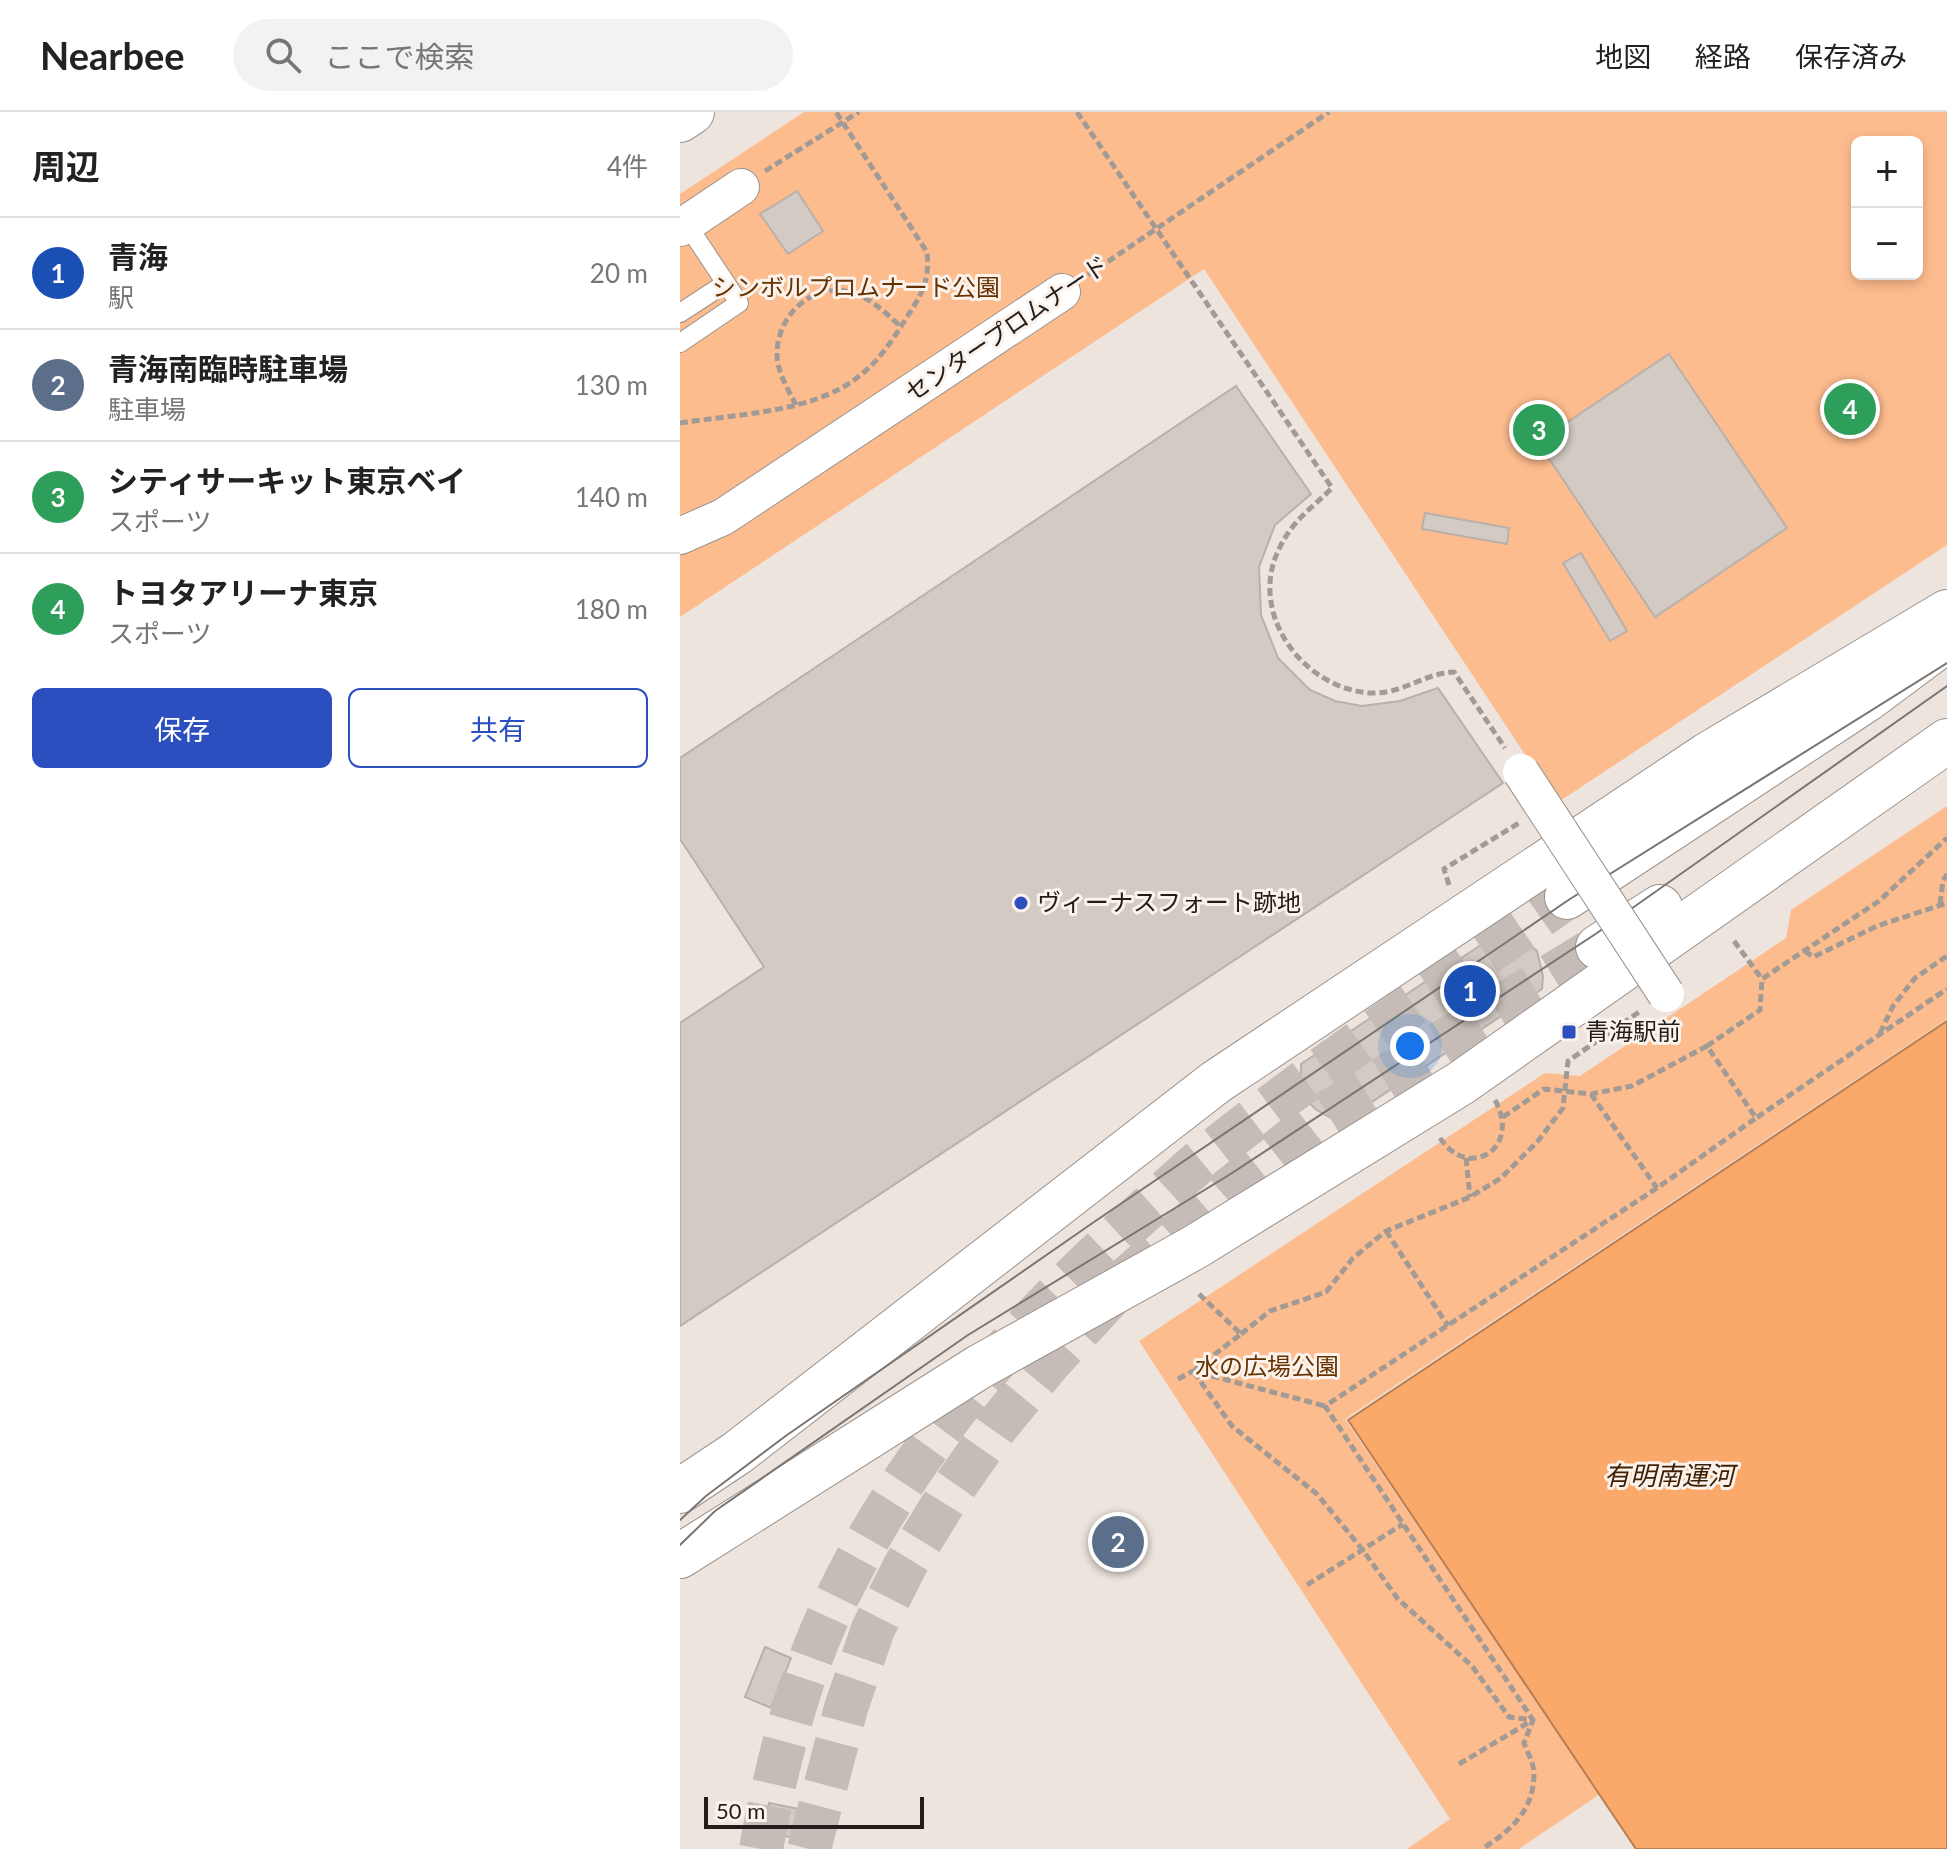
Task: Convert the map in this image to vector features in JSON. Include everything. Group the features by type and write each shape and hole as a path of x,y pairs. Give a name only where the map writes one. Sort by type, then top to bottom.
{"street":[{"path":"682,222 741,187"},
{"name":"センタープロムナード","path":"680,536 723,517 1062,292"},
{"path":"680,1491 737,1453 1216,1082 1707,755 1947,612"},
{"path":"1575,904 1947,640"},
{"path":"1598,947 1947,720"},
{"path":"680,1556 979,1367 1195,1247 1461,1083 1947,741"},
{"path":"1521,772 1544,808 1575,904 1666,994"}],"lane":[{"path":"680,343 739,303 682,222"},
{"path":"680,313 726,283"}],"path":[{"path":"680,423 796,405 827,395 857,378 886,349 924,291 929,272 927,252 836,112"},
{"path":"741,187 859,112"},
{"path":"1077,112 1332,488 1295,521 1278,550 1271,582 1274,616 1288,646 1310,671 1340,687 1373,693 1406,688 1437,673 1454,672 1521,772"},
{"name":"センタープロムナード","path":"1062,292 1329,112"},
{"path":"796,405 780,372 777,355 785,319 801,302 835,290 854,293 874,303 901,327"},
{"path":"1444,869 1544,808"},
{"path":"1762,979 1879,901 1947,838"},
{"path":"1805,951 1813,957 1877,926 1943,903 1943,881 1947,874"},
{"path":"1503,1117 1544,1089 1591,1094 1632,1086 1707,1046 1760,1010 1762,979 1734,941"},
{"path":"1879,1034 1893,1006 1915,978 1947,956"},
{"path":"1325,1406 1657,1188 1947,989"},
{"path":"1178,1379 1193,1371 1270,1311 1326,1292 1353,1258 1386,1231 1470,1197 1501,1178 1538,1141 1563,1108 1568,1061 1666,994"},
{"path":"1707,1046 1756,1118"},
{"path":"1591,1094 1657,1188"},
{"path":"1438,1136 1447,1149 1466,1158 1477,1158 1496,1147 1502,1138 1503,1117 1495,1099"},
{"path":"1466,1158 1470,1197"},
{"path":"1386,1231 1448,1326"},
{"path":"1199,1294 1241,1334"},
{"path":"1193,1371 1325,1406 1533,1720"},
{"path":"1193,1371 1232,1426 1317,1494 1398,1599 1472,1666 1509,1717 1533,1720"},
{"path":"1307,1585 1403,1524"},
{"path":"1459,1764 1533,1720"},
{"path":"1482,1849 1511,1830 1530,1800 1534,1771 1524,1743 1533,1720"}],"green space":[{"name":"シンボルプロムナード公園","path":"804,112 1947,112 1947,545 1557,803 1204,269 680,617 680,194"},
{"name":"水の広場公園","path":"1947,806 1947,1019 1345,1419 1600,1794 1519,1849 1407,1849 1450,1819 1139,1341 1545,1073 1580,1076 1786,938 1791,910"}],"water":[{"name":"有明南運河","path":"1947,1021 1947,1849 1636,1849 1348,1420"}],"building":[{"path":"797,191 823,231 788,254 760,214"},
{"path":"1669,354 1787,528 1655,617 1538,442"},
{"name":"ヴィーナスフォート跡地","path":"1236,386 1311,494 1275,525 1259,567 1261,615 1278,658 1310,690 1335,701 1362,706 1400,701 1438,688 1503,783 680,1326 680,1023 764,967 680,839 680,758"},
{"path":"1425,513 1509,528 1507,544 1422,529"},
{"path":"1581,553 1627,631 1610,641 1563,563"},
{"path":"1502,931 1522,939 1537,951 1543,976 1542,989 1340,1123 1315,1109 1308,1101 1301,1081 1301,1064"},
{"path":"765,1647 791,1658 771,1708 745,1697"},
{"path":"769,1803 799,1809 794,1838 763,1831"}],"tunnel":[{"path":"761,1849 789,1726 809,1664 832,1608 893,1497 929,1445 1007,1348 1095,1257 1209,1154 1341,1055 1567,897"},
{"path":"809,1849 846,1708 873,1629 906,1564 950,1493 997,1426 1048,1364 1125,1280 1226,1192 1319,1118 1598,947"}],"tram line":[{"path":"680,1520 706,1496 787,1435 1570,899 1947,663"},
{"path":"680,1545 715,1511 968,1335 1229,1175 1597,933 1947,686"}],"place":[{"name":"トヨタアリーナ東京","path":"1850,409"},
{"name":"シティサーキット東京ベイ","path":"1539,430"},
{"name":"ヴィーナスフォート跡地","path":"1021,903"},
{"name":"青海","path":"1470,991"},
{"name":"青海駅前","path":"1569,1032"},
{"name":"青海南臨時駐車場","path":"1118,1542"}]}
